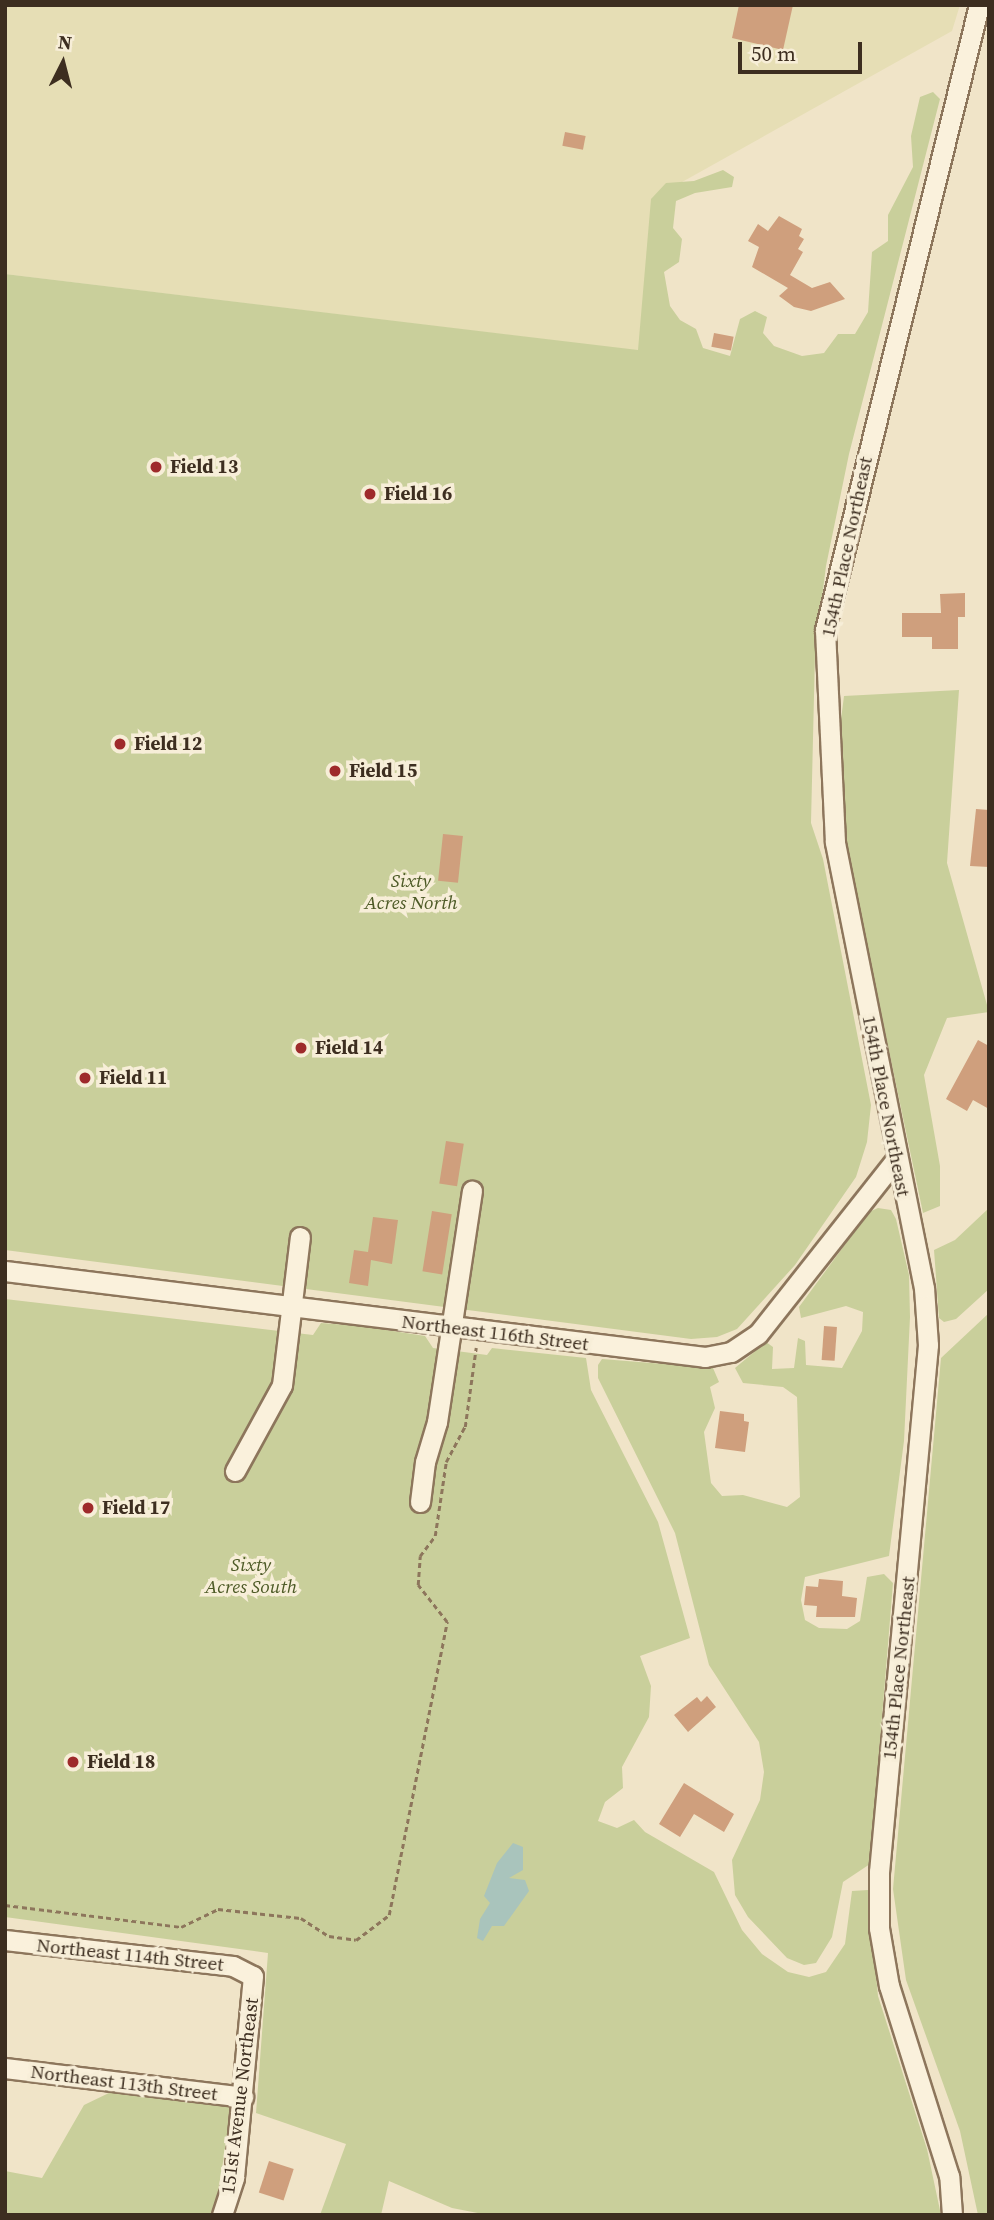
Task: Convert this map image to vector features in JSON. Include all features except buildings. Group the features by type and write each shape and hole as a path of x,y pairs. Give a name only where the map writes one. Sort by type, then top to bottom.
{"street":[{"name":"154th Place Northeast","path":"952,2215 948,2176 889,1986 879,1928 879,1872 928,1363 923,1288 835,842 825,630 979,5"},
{"name":"Northeast 116th Street","path":"5,1271 662,1355 705,1357 731,1352 758,1334 896,1159"},
{"path":"420,1502 425,1462 437,1422 448,1327 472,1191"},
{"path":"235,1471 282,1385 300,1237"},
{"name":"Northeast 114th Street","path":"5,1940 233,1966 253,1976"},
{"name":"151st Avenue Northeast","path":"222,2215 234,2178 253,1976"},
{"name":"Northeast 113th Street","path":"5,2068 243,2097"}],"path":[{"path":"5,1905 181,1927 218,1909 301,1918 329,1936 356,1940 388,1915 447,1622 418,1585 420,1556 435,1536 446,1462 465,1427 478,1331"}],"shaded area":[{"path":"5,5 960,5 952,31 657,196 640,351 5,274"}],"green space":[{"name":"Sixty Acres North","path":"933,92 940,99 849,454 826,566 815,654 811,823 823,859 871,1105 867,1142 856,1177 795,1265 737,1329 717,1337 691,1339 5,1250 5,274 638,350 651,199 666,183 694,181 723,170 734,177 732,187 695,193 676,201 673,228 682,239 679,262 664,272 670,306 680,320 696,329 703,348 730,356 740,319 755,311 767,317 763,333 774,346 802,356 824,353 838,334 855,334 868,312 872,252 888,241 888,215 913,167 911,136 920,97"},
{"path":"959,690 947,863 989,1012 947,1018 924,1075 940,1166 940,1206 923,1213 848,855 839,735 844,696"},
{"path":"878,1208 891,1210 896,1219 909,1275 910,1317 904,1441 889,1556 805,1577 801,1600 805,1620 819,1628 847,1629 860,1621 867,1577 884,1574 893,1583 870,1864 843,1882 832,1937 816,1963 804,1965 787,1958 748,1917 735,1895 732,1860 760,1800 764,1772 759,1742 709,1665 675,1533 598,1378 598,1365 602,1359 713,1368 719,1382 710,1387 715,1408 704,1432 711,1483 722,1496 743,1495 787,1507 800,1497 797,1397 783,1387 743,1383 735,1368 766,1342 773,1347 772,1369 794,1368 798,1338 805,1341 806,1365 842,1368 862,1331 863,1312 846,1306 801,1318 799,1307 869,1212"},
{"path":"989,1208 989,1289 956,1319 944,1322 939,1318 934,1250 955,1240"},
{"name":"Sixty Acres South","path":"5,1299 313,1335 321,1323 361,1326 425,1336 433,1348 487,1355 492,1348 586,1358 591,1390 658,1522 690,1638 640,1656 651,1686 649,1717 622,1767 623,1788 605,1802 598,1821 617,1828 634,1820 645,1832 714,1872 742,1930 762,1954 788,1972 809,1977 826,1972 845,1944 852,1891 868,1890 878,1996 927,2149 941,2215 488,2215 452,2208 389,2181 381,2215 320,2215 346,2144 256,2113 268,1953 5,1917"},
{"path":"989,1313 989,2215 978,2215 960,2131 906,1980 893,1889 941,1358"},
{"path":"111,2092 233,2103 214,2215 5,2215 5,2171 42,2178 84,2105"}],"water":[{"path":"513,1843 523,1847 523,1870 509,1878 525,1880 529,1891 504,1926 492,1926 483,1941 477,1938 480,1919 490,1903 484,1896 497,1863"}],"place":[{"name":"Field 13","path":"156,467"},
{"name":"Field 16","path":"370,494"},
{"name":"Field 12","path":"120,744"},
{"name":"Field 15","path":"335,771"},
{"name":"Field 14","path":"301,1048"},
{"name":"Field 11","path":"85,1078"},
{"name":"Field 17","path":"88,1508"},
{"name":"Field 18","path":"73,1762"}]}
